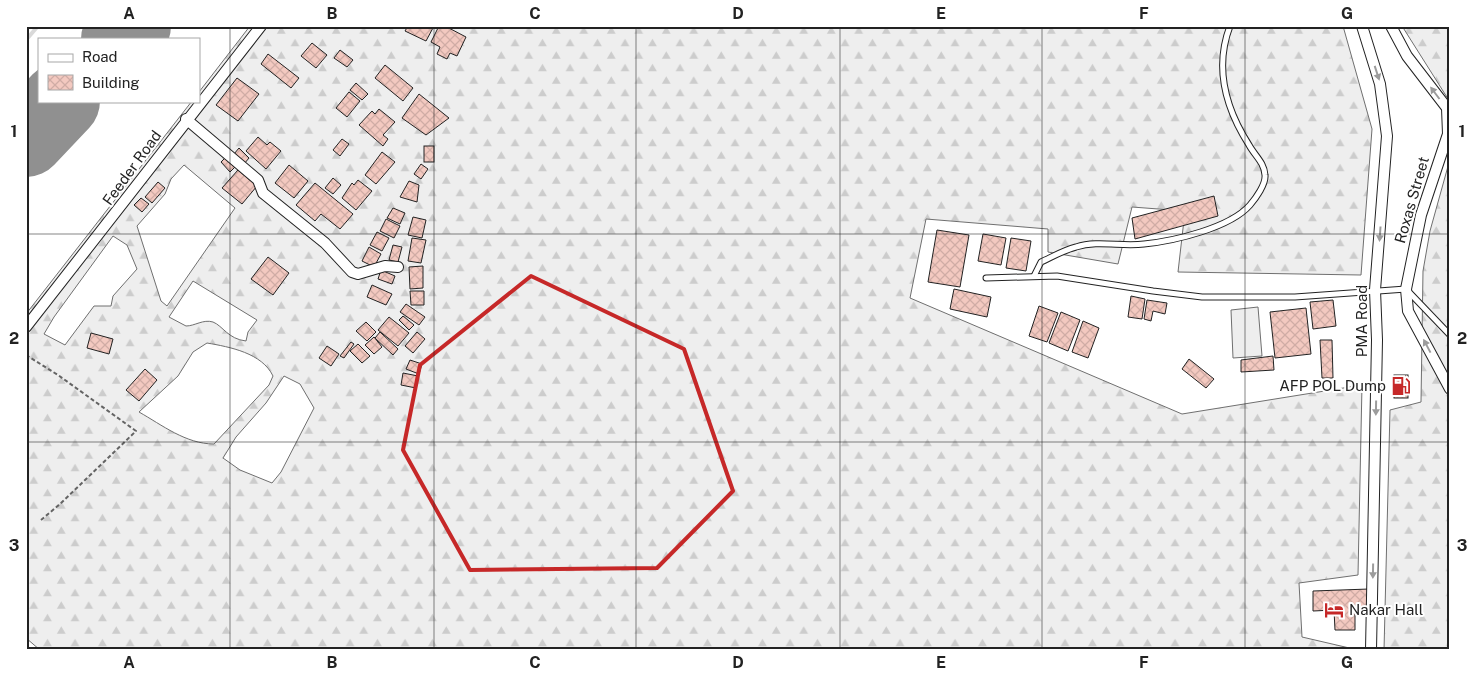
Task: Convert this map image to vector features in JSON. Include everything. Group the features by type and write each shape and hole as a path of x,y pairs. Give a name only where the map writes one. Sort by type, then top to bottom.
{"street":[{"name":"Feeder Road","path":"200,101 260,26"},
{"name":"PMA Road","path":"1362,26 1380,84 1387,136 1375,290 1377,340 1371,650"},
{"name":"Roxas Street","path":"1391,26 1407,56 1447,108 1448,134 1421,215 1406,289 1408,311 1450,389"},
{"name":"Feeder Road","path":"26,327 116,215 200,102"},
{"path":"186,119 258,180 263,193 326,244 352,272 367,273 385,266 398,267"}],"lane":[{"path":"1034,276 1041,262 1077,246 1144,244 1203,232 1244,211 1256,197 1265,177 1262,162 1249,145 1224,94 1225,40 1230,26"},
{"path":"986,278 1057,276 1153,292 1202,297 1296,297 1406,289 1450,335"}],"path":[{"path":"26,355 58,375 136,430 67,498 41,520"}],"highlighted area":[{"path":"531,276 684,349 733,491 657,568 470,570 403,450 420,365"}],"green space":[{"path":"250,26 1343,26 1372,129 1361,275 1178,272 1185,211 1132,207 1118,264 1048,252 1048,229 926,219 910,298 1182,414 1362,385 1358,575 1299,583 1302,637 1358,650 40,650 26,638 26,314 191,102 200,102 200,91","holes":["184,165 235,208 167,306 161,301 137,226 165,194 171,179","113,236 127,245 137,269 113,296 111,306 94,306 65,345 44,334 54,317","193,281 257,320 248,332 246,341 235,338 213,322 206,321 186,326 169,317","207,343 235,349 245,352 261,362 273,376 269,385 214,444 194,441 184,437 139,412 178,376 193,352","284,376 300,384 314,408 281,472 272,483 240,470 223,458 236,437 266,403"]},
{"path":"1402,26 1450,26 1450,102"},
{"path":"1450,159 1450,650 1384,650 1390,410 1421,402 1423,271 1430,231"},
{"path":"1258,307 1262,356 1233,358 1231,310"}],"building":[{"path":"408,26 434,26 426,41 405,31"},
{"path":"439,26 445,26 466,37 457,56 450,53 447,59 437,54 440,47 431,42"},
{"path":"312,43 327,55 316,68 301,56"},
{"path":"340,50 353,60 347,67 334,58"},
{"path":"268,54 299,78 291,88 261,64"},
{"path":"385,65 413,88 403,101 375,78"},
{"path":"237,78 259,94 238,121 216,105"},
{"path":"356,83 368,94 362,100 350,90"},
{"path":"349,92 360,101 347,117 336,108"},
{"path":"419,94 449,118 426,135 402,118"},
{"path":"379,109 395,122 383,135 388,139 383,146 359,125 372,111 375,114"},
{"path":"258,137 267,145 270,142 281,151 266,169 246,151"},
{"path":"342,139 349,144 340,156 333,150"},
{"path":"424,146 434,146 434,162 424,162"},
{"path":"239,148 249,158 244,164 234,154"},
{"path":"382,152 395,162 376,184 365,175"},
{"path":"227,156 236,166 230,172 221,162"},
{"path":"421,164 428,169 421,179 414,174"},
{"path":"289,165 308,181 294,198 275,183"},
{"path":"238,170 257,186 242,204 222,188"},
{"path":"333,178 341,185 333,194 325,188"},
{"path":"358,180 372,191 356,210 342,198 352,183 354,185"},
{"path":"409,181 419,185 417,202 400,197"},
{"path":"158,182 165,188 152,203 145,197"},
{"path":"315,183 353,214 340,229 321,214 315,221 296,205"},
{"path":"1214,196 1218,216 1135,239 1132,218"},
{"path":"141,198 149,204 142,212 134,205"},
{"path":"393,208 405,213 400,224 387,218"},
{"path":"413,217 426,220 422,238 408,235"},
{"path":"386,219 400,226 394,238 380,231"},
{"path":"937,230 969,235 960,287 928,282"},
{"path":"377,232 389,238 382,251 370,245"},
{"path":"983,234 1006,238 1001,265 978,261"},
{"path":"412,238 426,240 421,263 408,261"},
{"path":"1011,238 1031,241 1026,271 1006,268"},
{"path":"393,245 402,247 398,262 389,260"},
{"path":"369,247 381,254 374,267 362,261"},
{"path":"268,257 289,273 273,295 251,279"},
{"path":"423,266 423,288 410,289 409,267"},
{"path":"381,270 395,276 392,284 378,279"},
{"path":"372,285 392,294 386,305 367,297"},
{"path":"954,289 991,297 987,317 950,309"},
{"path":"410,291 424,291 424,305 411,305"},
{"path":"1131,296 1145,299 1142,319 1128,317"},
{"path":"1147,300 1167,303 1165,314 1153,311 1151,321 1144,319"},
{"path":"1333,300 1336,326 1313,329 1310,302"},
{"path":"406,304 425,317 419,325 400,312"},
{"path":"1039,306 1058,313 1047,342 1029,336"},
{"path":"1306,308 1311,354 1275,358 1270,312"},
{"path":"1061,312 1080,320 1068,351 1049,343"},
{"path":"403,316 414,325 409,330 399,320"},
{"path":"389,317 409,333 398,346 378,330"},
{"path":"1083,321 1099,328 1088,358 1072,352"},
{"path":"366,322 376,332 367,341 356,331"},
{"path":"380,332 398,349 393,355 375,338"},
{"path":"417,332 425,339 413,353 405,346"},
{"path":"91,333 113,339 109,354 87,348"},
{"path":"374,337 382,347 374,354 365,345"},
{"path":"1320,340 1332,340 1333,378 1322,378"},
{"path":"351,342 354,344 344,358 340,356"},
{"path":"358,344 370,356 362,363 350,351"},
{"path":"327,346 339,354 331,366 319,358"},
{"path":"1273,356 1274,370 1241,372 1241,360"},
{"path":"1189,359 1214,379 1206,388 1182,369"},
{"path":"410,360 422,364 419,374 406,369"},
{"path":"145,369 157,380 139,401 126,390"},
{"path":"403,373 418,376 416,388 401,385"},
{"name":"AFP POL Dump","path":"1394,375 1408,375 1408,398 1394,398"},
{"name":"Nakar Hall","path":"1369,589 1370,609 1355,610 1355,630 1335,630 1334,610 1313,611 1313,591"}],"waterway":[{"path":"26,40 38,26"}],"runway":[{"path":"121,38 132,26"},
{"path":"26,138 60,102"}],"place":[{"name":"AFP POL Dump","path":"1401,386"},
{"name":"Nakar Hall","path":"1334,610"}]}
